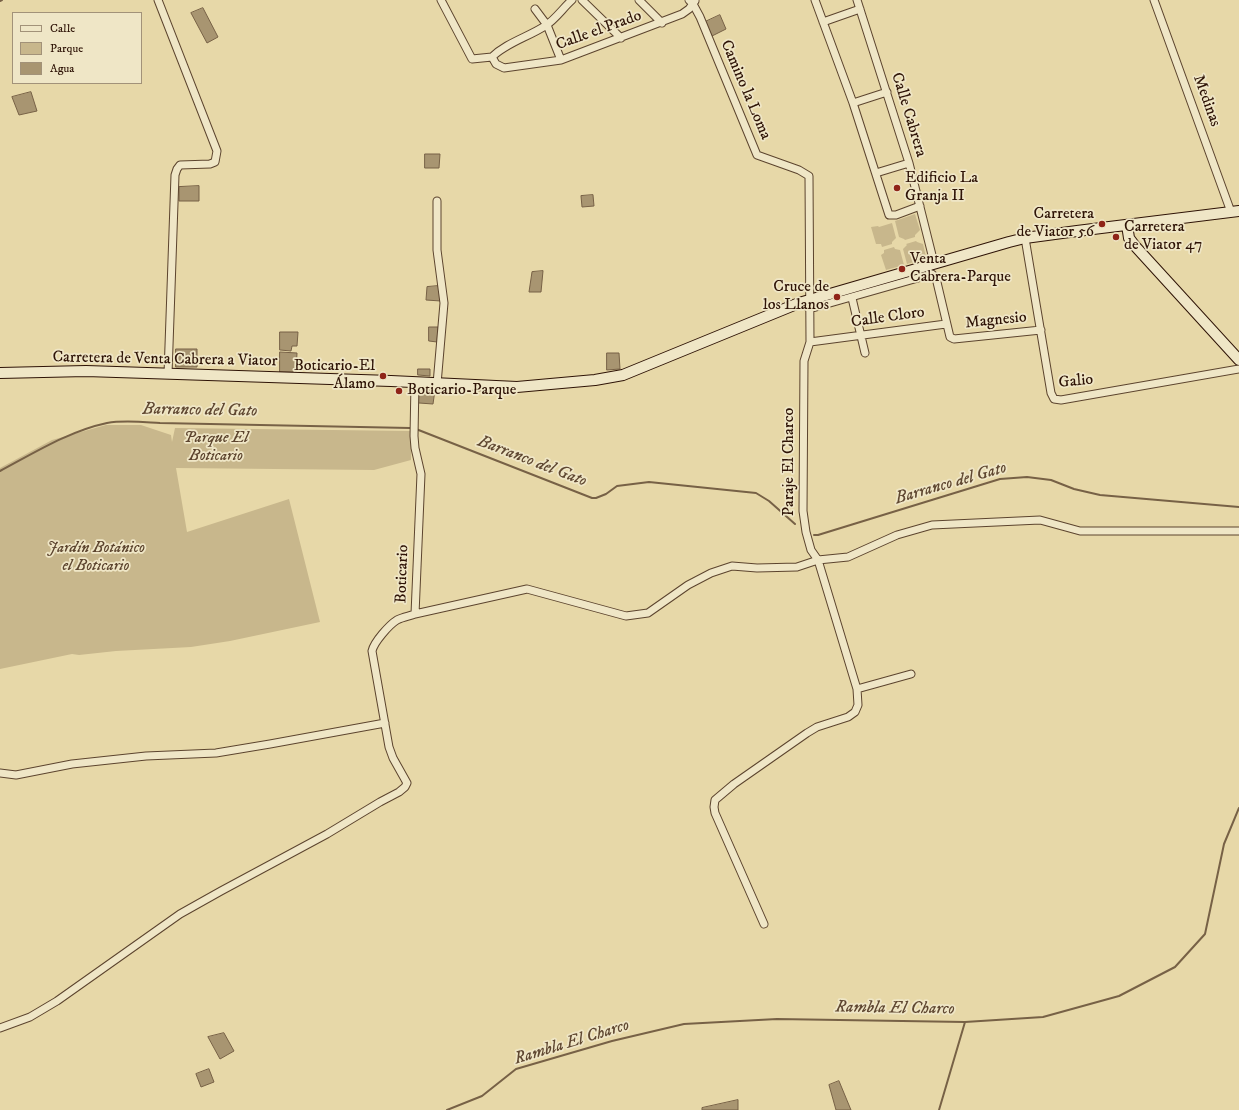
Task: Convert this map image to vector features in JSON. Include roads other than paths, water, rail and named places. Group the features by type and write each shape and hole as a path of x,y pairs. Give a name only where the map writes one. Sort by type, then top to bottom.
{"street":[{"path":"158,0 217,151 215,162 210,164 180,165 175,175 168,374"},
{"path":"441,0 472,59 492,57 500,49 528,37 547,25 572,0"},
{"path":"582,0 621,38"},
{"path":"639,0 662,23"},
{"path":"815,0 853,103 889,214 896,215 920,206"},
{"name":"Calle Cabrera","path":"856,0 887,92 908,162 934,263"},
{"name":"Medinas","path":"1154,0 1235,211"},
{"name":"Calle el Prado","path":"492,57 496,64 504,68 561,60 662,23 682,14 693,1"},
{"name":"Camino la Loma","path":"693,1 757,155 799,170 809,176 810,304"},
{"path":"536,9 547,25 561,60"},
{"path":"823,22 860,9"},
{"path":"853,103 887,92"},
{"path":"876,174 908,162"},
{"path":"437,201 437,250 444,303 437,384"},
{"name":"Carretera de Venta Cabrera a Viator","path":"0,373 86,371 415,382 517,387 595,380 623,375 705,340 934,263 1025,238 1235,211"},
{"path":"1127,225 1129,238 1135,246 1239,360"},
{"name":"Galio","path":"1025,238 1051,393 1054,399 1061,400 1239,369"},
{"path":"810,304 852,298 932,274 936,278 946,324"},
{"path":"852,298 865,353"},
{"name":"Paraje El Charco","path":"764,924 715,813 715,800 734,784 807,733 817,727 848,717 855,712 858,705 857,689 818,560 811,550 803,516 804,361 810,342 810,304"},
{"name":"Magnesio","path":"946,324 950,337 954,339 1041,330"},
{"name":"Calle Cloro","path":"810,342 946,324"},
{"name":"Boticario","path":"0,1028 30,1017 57,1001 180,914 328,834 399,792 408,783 393,758 372,651 373,646 392,625 398,620 415,614 421,474 414,436 415,382"},
{"path":"415,614 527,589 626,616 648,613 688,585 711,573 732,566 758,568 797,567 818,560 848,556 897,535 932,525 1040,520 1080,532 1239,531"},
{"path":"857,689 912,674"},
{"path":"0,774 16,775 72,764 146,756 216,753 385,723"}],"water":[{"path":"203,8 218,37 207,43 191,13"},
{"path":"720,15 726,29 712,36 705,22"},
{"path":"31,92 37,111 19,115 12,97"},
{"path":"425,154 440,154 439,168 425,168"},
{"path":"199,186 199,201 179,201 179,187"},
{"path":"593,195 594,206 582,207 581,196"},
{"path":"543,271 541,292 529,292 532,272"},
{"path":"438,286 441,294 441,301 426,300 427,287"},
{"path":"429,327 438,327 437,342 429,341"},
{"path":"280,332 298,332 297,346 292,346 291,351 280,350"},
{"path":"176,349 197,349 197,367 176,367"},
{"path":"280,352 297,353 296,372 280,372"},
{"path":"607,353 619,353 620,369 607,370"},
{"path":"418,369 430,369 430,376 418,375"},
{"path":"420,389 435,390 433,404 419,403"},
{"path":"224,1033 234,1051 220,1059 208,1037"},
{"path":"209,1069 214,1082 201,1087 196,1074"},
{"path":"839,1081 851,1110 836,1110 829,1085"},
{"path":"738,1100 738,1110 702,1110 702,1108"}],"waterway":[{"name":"Barranco del Gato","path":"0,471 65,437 79,431 113,422 410,428"},
{"name":"Barranco del Gato","path":"416,429 592,498 606,494 617,486 649,482 756,493 769,501 795,524"},
{"name":"Barranco del Gato","path":"814,535 1000,479 1027,477 1051,480 1074,489 1100,495 1239,507"},
{"name":"Rambla El Charco","path":"447,1110 482,1096 516,1069 612,1041 684,1024 777,1019 965,1022 1043,1017 1119,996 1175,967 1205,934 1224,844 1239,808"},
{"path":"939,1110 965,1022"}],"place":[{"name":"Edificio La Granja II","path":"897,188"},
{"name":"Carretera de Viator 56","path":"1102,224"},
{"name":"Carretera de Viator 47","path":"1116,237"},
{"name":"Venta Cabrera-Parque","path":"902,269"},
{"name":"Cruce de los Llanos","path":"837,297"},
{"name":"Boticario-El Álamo","path":"383,376"},
{"name":"Boticario-Parque","path":"399,391"}],"park label":[{"name":"Parque El Boticario","path":"216,448"},
{"name":"Jardín Botánico el Boticario","path":"96,558"}]}
